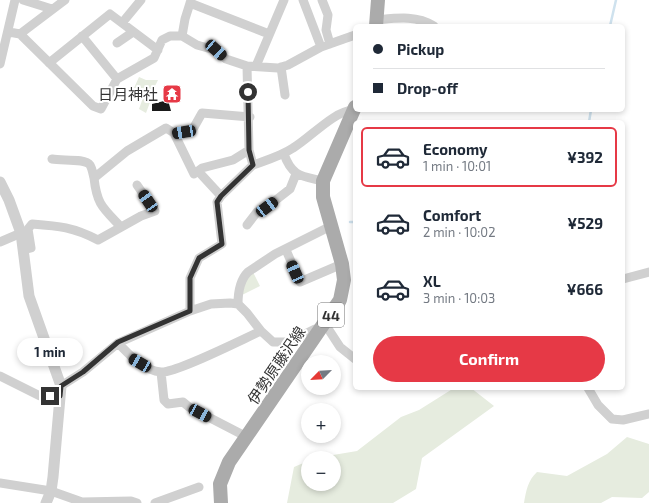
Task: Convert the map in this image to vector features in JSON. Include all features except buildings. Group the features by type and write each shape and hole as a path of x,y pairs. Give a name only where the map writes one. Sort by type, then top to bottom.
{"main road":[{"path":"377,23 378,0"},
{"name":"伊勢原藤沢線","path":"221,503 220,484 225,470 340,300 344,280 342,264 324,197 323,181 353,110"}],"street":[{"path":"0,64 9,32 15,0"},
{"path":"24,0 52,9"},
{"path":"20,34 65,0"},
{"path":"122,23 127,14 141,0"},
{"path":"253,165 249,150 252,66 269,34 282,0"},
{"path":"303,0 320,47"},
{"path":"322,0 328,15 326,30 330,44"},
{"path":"182,36 184,19 190,2 269,34"},
{"path":"48,63 110,14 158,50"},
{"path":"377,23 414,18 425,20 431,24"},
{"path":"9,32 20,34 93,106 101,109 117,79 154,58 162,40 170,36 182,36 197,45 216,50 226,59 252,66 281,67 288,65 320,47 353,36"},
{"path":"117,43 133,32"},
{"path":"82,36 117,79"},
{"path":"281,67 285,95"},
{"path":"190,311 190,278 199,258 222,244 217,202 221,196 253,165 284,154 306,140 336,116 346,110 353,108"},
{"path":"174,133 193,129 202,113 250,117"},
{"path":"94,178 127,151 166,128 174,133 194,174 202,168 233,160 249,150"},
{"path":"284,154 287,163 296,174 323,181"},
{"path":"52,159 60,161 85,161 90,165 94,178 96,194 100,205 122,227"},
{"path":"198,171 221,196"},
{"path":"251,224 256,212 267,207 290,189 296,174"},
{"path":"0,182 9,200 21,233 29,296 61,391 51,491 46,503"},
{"path":"23,250 31,248 28,228 32,224 66,226 84,232 98,240 155,211 137,185"},
{"path":"238,304 238,294 244,276 275,254 286,250 331,226"},
{"path":"0,242 21,233"},
{"path":"286,250 300,282 342,264"},
{"path":"625,278 649,272"},
{"path":"0,376 40,396 61,391 118,342 190,311 211,304 238,304 261,331 273,342 282,343 322,328 353,357"},
{"path":"118,342 133,359 149,368 161,372 168,371 198,360 261,331"},
{"path":"161,372 164,400 168,404 183,402 247,437"},
{"path":"589,390 598,405 612,419 623,420 649,414"},
{"path":"0,483 51,491 82,502 131,501 138,503"},
{"path":"154,503 199,487"}],"shaded area":[{"path":"139,77 146,80 158,80 153,90 149,93 148,96 152,97 146,113 139,109 144,95 134,88"},
{"path":"253,272 260,286 242,295 245,276"},
{"path":"451,390 474,390 494,406 422,458 416,489 393,503 287,503 294,467 301,464 301,491 341,491 341,454 357,451 401,417 419,410"},
{"path":"627,437 649,444 649,492 642,498 612,497 601,503 524,503 529,482 537,472 567,476 607,454"}],"waterway":[{"path":"610,24 616,0"},
{"path":"589,120 591,112"}],"place":[{"name":"日月神社","path":"172,94"}],"route":[{"path":"50,396 60,396 61,386 83,372 118,342 190,311 190,278 199,258 222,244 217,202 221,196 253,165 249,150 250,130 248,92"}]}
